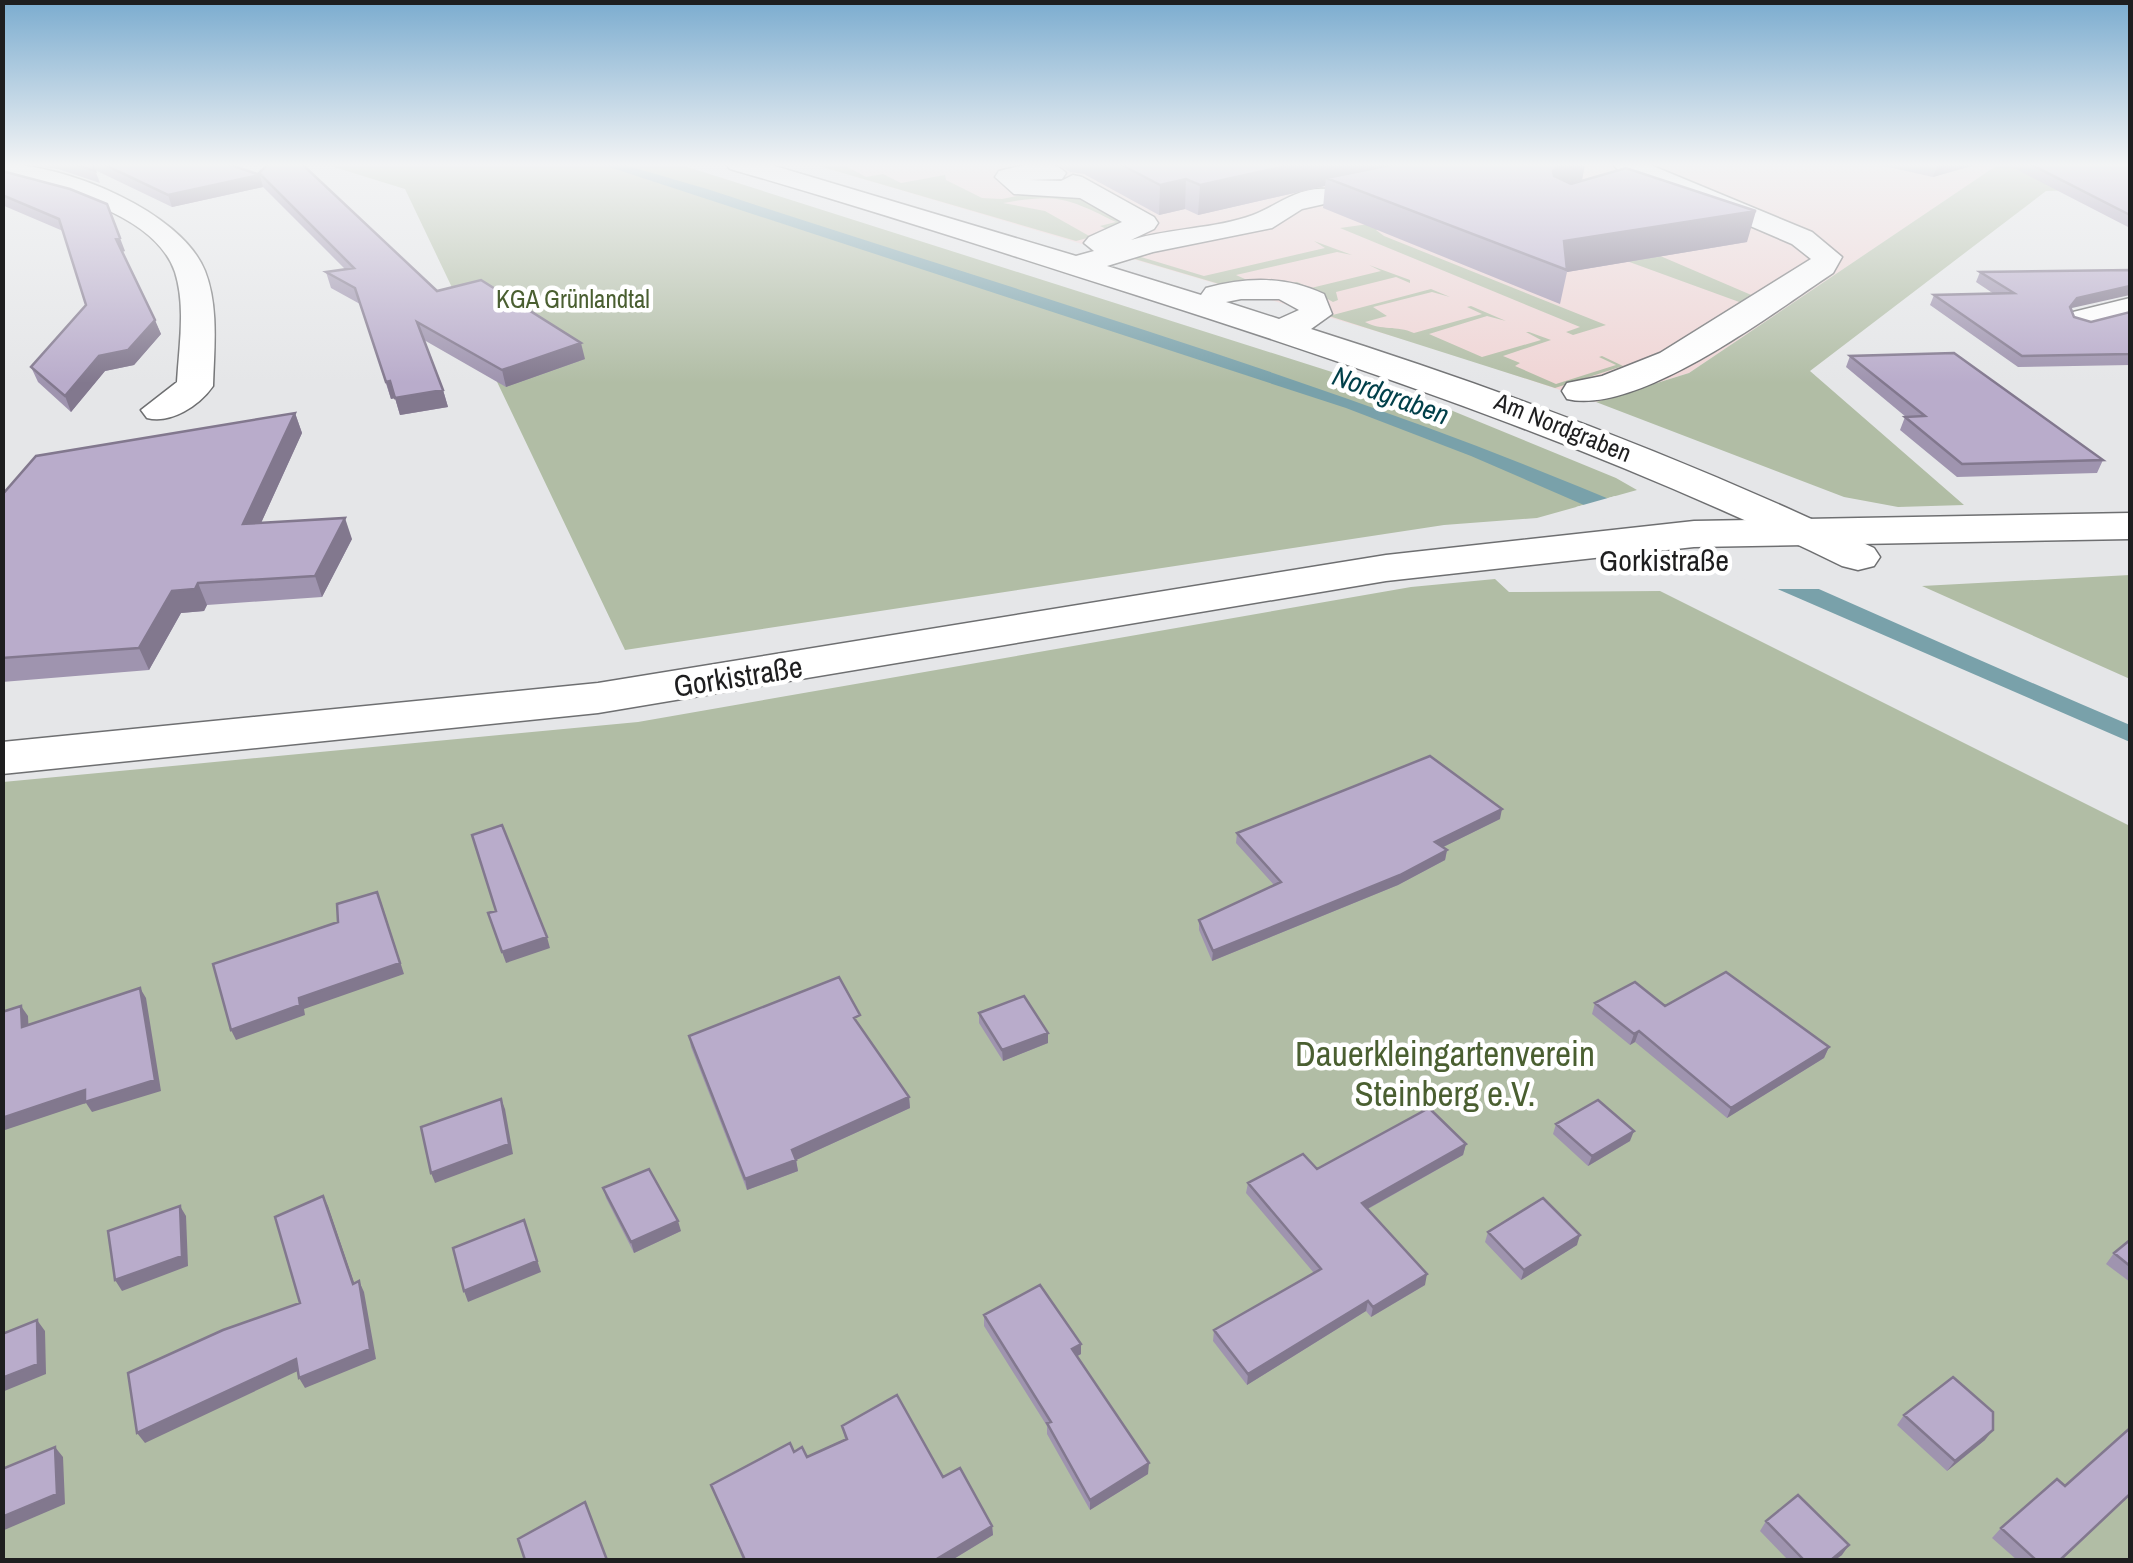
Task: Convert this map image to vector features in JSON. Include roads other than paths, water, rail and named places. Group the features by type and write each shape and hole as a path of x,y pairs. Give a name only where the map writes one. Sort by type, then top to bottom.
{"street":[{"path":"160,410 195,386 196,302 189,268 178,249 163,237"},
{"name":"Am Nordgraben","path":"979,237 1282,330 1530,412 1801,545"},
{"path":"1061,262 1119,237"},
{"path":"1061,262 1193,237"},
{"path":"1530,412 1580,392 1606,390 1659,368 1822,267 1827,257 1799,237"},
{"path":"2085,319 2130,308"},
{"name":"Gorkistraße","path":"1470,559 1661,562 1801,545 2130,526"},
{"name":"Gorkistraße","path":"2,758 598,698 1386,568 1616,542 1731,532 1858,556 2130,546"}],"water":[{"path":"823,237 856,237 1158,334 1515,461 2130,725 2130,742 1471,456 1346,408"}],"park label":[{"name":"KGA Grünlandtal","path":"573,299"},
{"name":"Dauerkleingartenverein Steinberg e.V.","path":"1445,1074"}],"water label":[{"name":"Nordgraben","path":"1391,395"}]}
